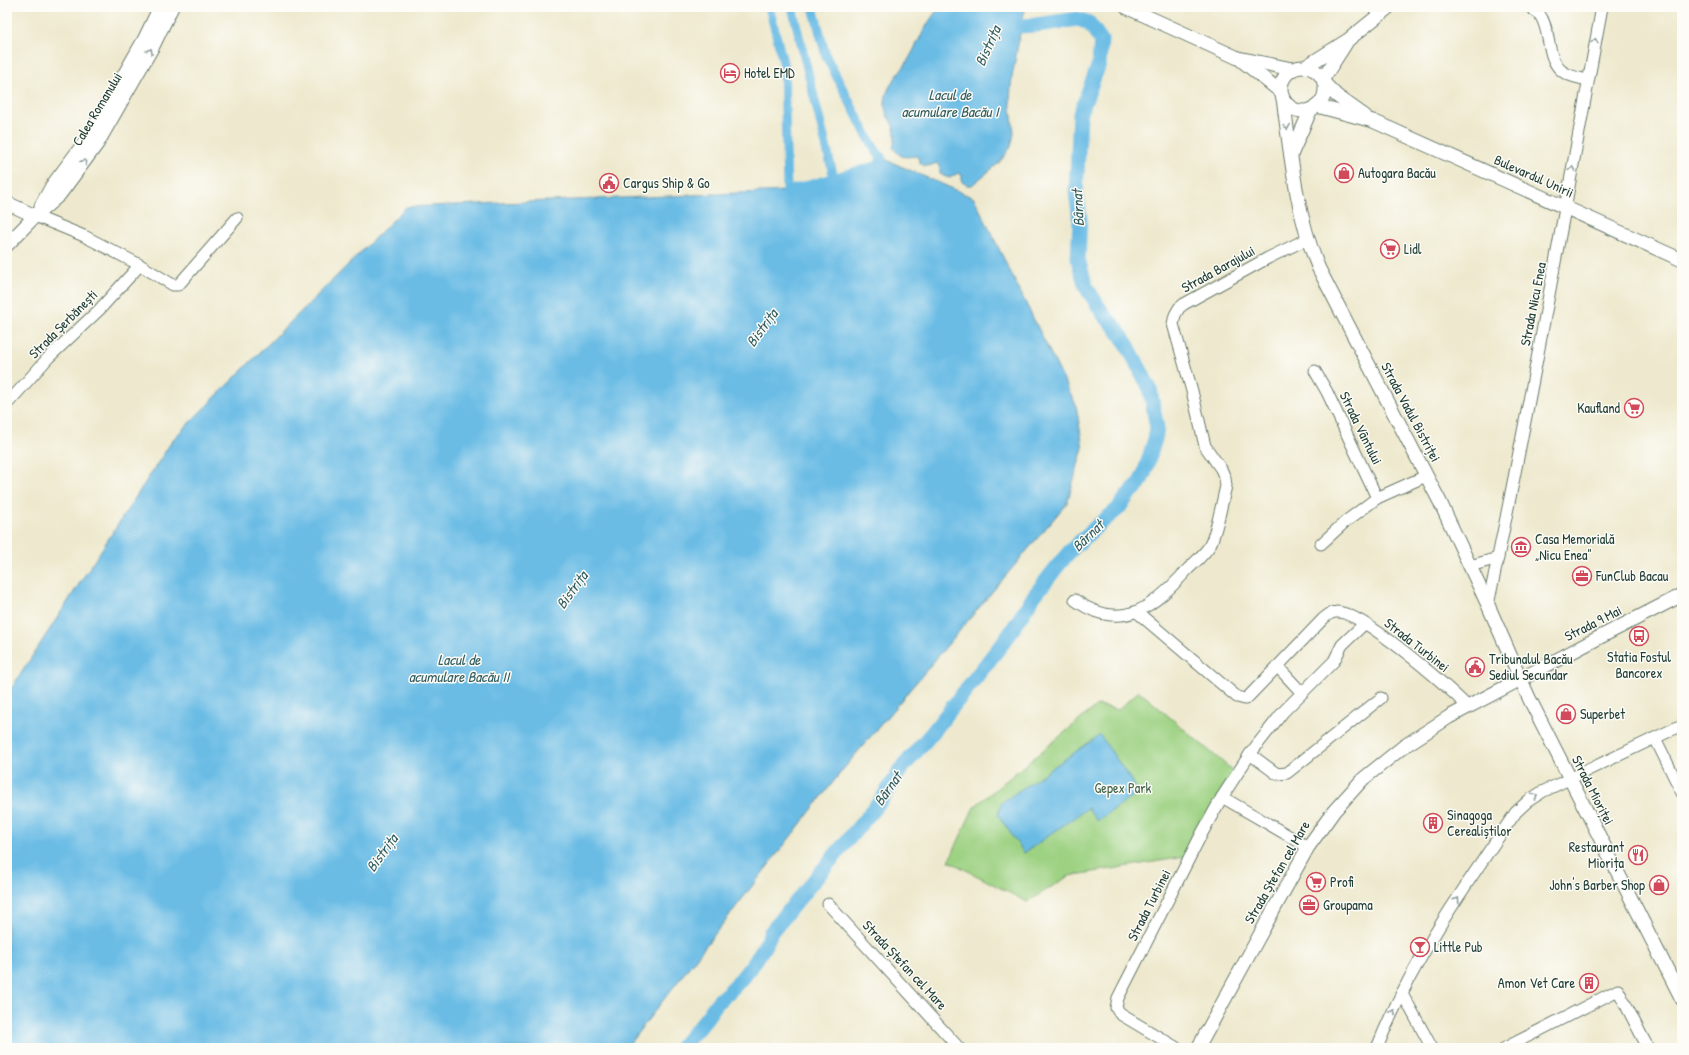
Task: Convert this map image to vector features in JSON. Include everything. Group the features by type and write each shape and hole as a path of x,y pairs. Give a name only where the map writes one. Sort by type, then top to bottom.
{"main road":[{"name":"Calea Romanului","path":"35,216 52,186 88,138 144,40 160,7"},
{"name":"Calea Romanului","path":"7,245 35,216 60,194 97,144 153,46 172,7"},
{"path":"1126,7 1238,58 1312,69 1319,73 1324,81"},
{"path":"1282,95 1282,83 1286,75 1348,40 1389,7"},
{"path":"1291,155 1314,108 1324,96 1324,81 1348,40"},
{"path":"1238,58 1282,95 1292,108 1305,111 1314,108"},
{"name":"Bulevardul Unirii","path":"1324,81 1337,96 1373,121 1682,260"},
{"name":"Strada Vadul Bistriței","path":"1282,95 1296,195 1307,239 1318,269 1426,476 1470,566 1520,679"},
{"name":"Bulevardul Unirii","path":"1314,108 1373,121"},
{"path":"7,202 35,216"},
{"name":"Strada 9 Mai","path":"1520,679 1682,595"},
{"name":"Strada Ștefan cel Mare","path":"1198,1048 1308,846 1324,822 1343,800 1376,767 1421,735 1468,707 1520,679"},
{"name":"Strada Mioriței","path":"1520,679 1569,779 1682,999"}],"street":[{"path":"1530,7 1540,15 1553,56 1560,70 1588,80"},
{"name":"Strada Nicu Enea","path":"1488,605 1554,272 1602,7"},
{"path":"35,216 84,236 173,285 178,285 237,218"},
{"name":"Strada Barajului","path":"1137,612 1161,597 1210,546 1226,486 1225,478 1221,469 1205,446 1192,391 1173,324 1175,315 1179,308 1222,283 1307,239"},
{"name":"Strada Șerbănești","path":"7,404 48,358 99,310 140,266"},
{"name":"Strada Vântului","path":"1315,371 1327,392 1378,498"},
{"path":"1321,544 1345,522 1378,498 1426,476"},
{"path":"1470,566 1498,558"},
{"path":"1076,600 1086,608 1102,614 1115,615 1137,612"},
{"name":"Strada Turbinei","path":"1137,612 1237,697 1245,699 1330,613 1340,612 1364,624 1401,648 1468,707"},
{"name":"Strada Turbinei","path":"1177,1048 1120,1014 1116,1008 1118,998 1201,835 1222,797 1250,754 1283,712 1334,661 1342,645 1364,624"},
{"path":"1278,667 1302,692"},
{"path":"1250,754 1277,774 1287,773 1380,698"},
{"path":"1377,1048 1402,993 1429,941 1516,812 1528,800 1542,792 1682,725"},
{"path":"1655,738 1682,792"},
{"path":"1222,797 1308,846"},
{"name":"Strada Ștefan cel Mare","path":"828,904 959,1048"},
{"path":"1505,1048 1618,990 1648,1048"},
{"path":"1402,993 1432,1048"}],"green space":[{"name":"Gepex Park","path":"1139,691 1239,776 1190,856 1069,876 1027,902 949,861 974,807 1098,705 1118,710"}],"water":[{"name":"Lacul de acumulare Bacău I","path":"940,7 1025,7 1012,77 1010,99 1014,133 1011,147 999,163 972,185 967,185 962,182 962,175 958,173 950,178 943,176 940,173 940,167 937,163 925,166 921,163 917,156 906,157 898,154 893,147 895,139 894,128 885,109 887,92 889,88 910,58 929,21"},
{"name":"Lacul de acumulare Bacău II","path":"882,158 974,198 1076,405 1083,448 1067,503 845,767 626,1048 7,1048 7,695 174,438 406,207 787,191 878,166"},
{"path":"1100,735 1139,792 1097,821 1088,808 1024,853 998,815 1001,803"}],"waterway":[{"path":"769,7 784,66 787,191 878,165 882,158 865,132 826,56 813,7"},
{"path":"792,7 834,178 833,183"},
{"name":"Bârnat","path":"681,1048 718,1002 743,977 762,950 771,932 882,799 901,769 932,733 1009,635 1034,596 1056,568 1070,551 1118,509 1129,494 1138,486 1144,474 1155,439 1157,428 1150,389 1128,346 1116,328 1104,315 1086,287 1078,259 1080,219 1076,193 1080,114 1099,64 1101,40 1089,23 1078,19 1036,25 1000,27"}],"place":[{"name":"Hotel EMD","path":"730,73"},
{"name":"Autogara Bacău","path":"1344,173"},
{"name":"Cargus Ship & Go","path":"609,183"},
{"name":"Lidl","path":"1390,249"},
{"name":"Kaufland","path":"1634,408"},
{"name":"Casa Memorială „Nicu Enea\"","path":"1521,547"},
{"name":"FunClub Bacau","path":"1582,576"},
{"name":"Statia Fostul Bancorex","path":"1639,636"},
{"name":"Tribunalul Bacău Sediul Secundar","path":"1475,667"},
{"name":"Superbet","path":"1566,714"},
{"name":"Sinagoga Cerealiștilor","path":"1433,823"},
{"name":"Restaurant Miorița","path":"1638,855"},
{"name":"Profi","path":"1316,882"},
{"name":"John's Barber Shop","path":"1659,885"},
{"name":"Groupama","path":"1309,905"},
{"name":"Little Pub","path":"1420,947"},
{"name":"Amon Vet Care","path":"1589,983"}],"water label":[{"name":"Bistrița","path":"988,46"},
{"name":"Bistrița","path":"762,328"},
{"name":"Bistrița","path":"572,590"},
{"name":"Bistrița","path":"382,853"}]}
